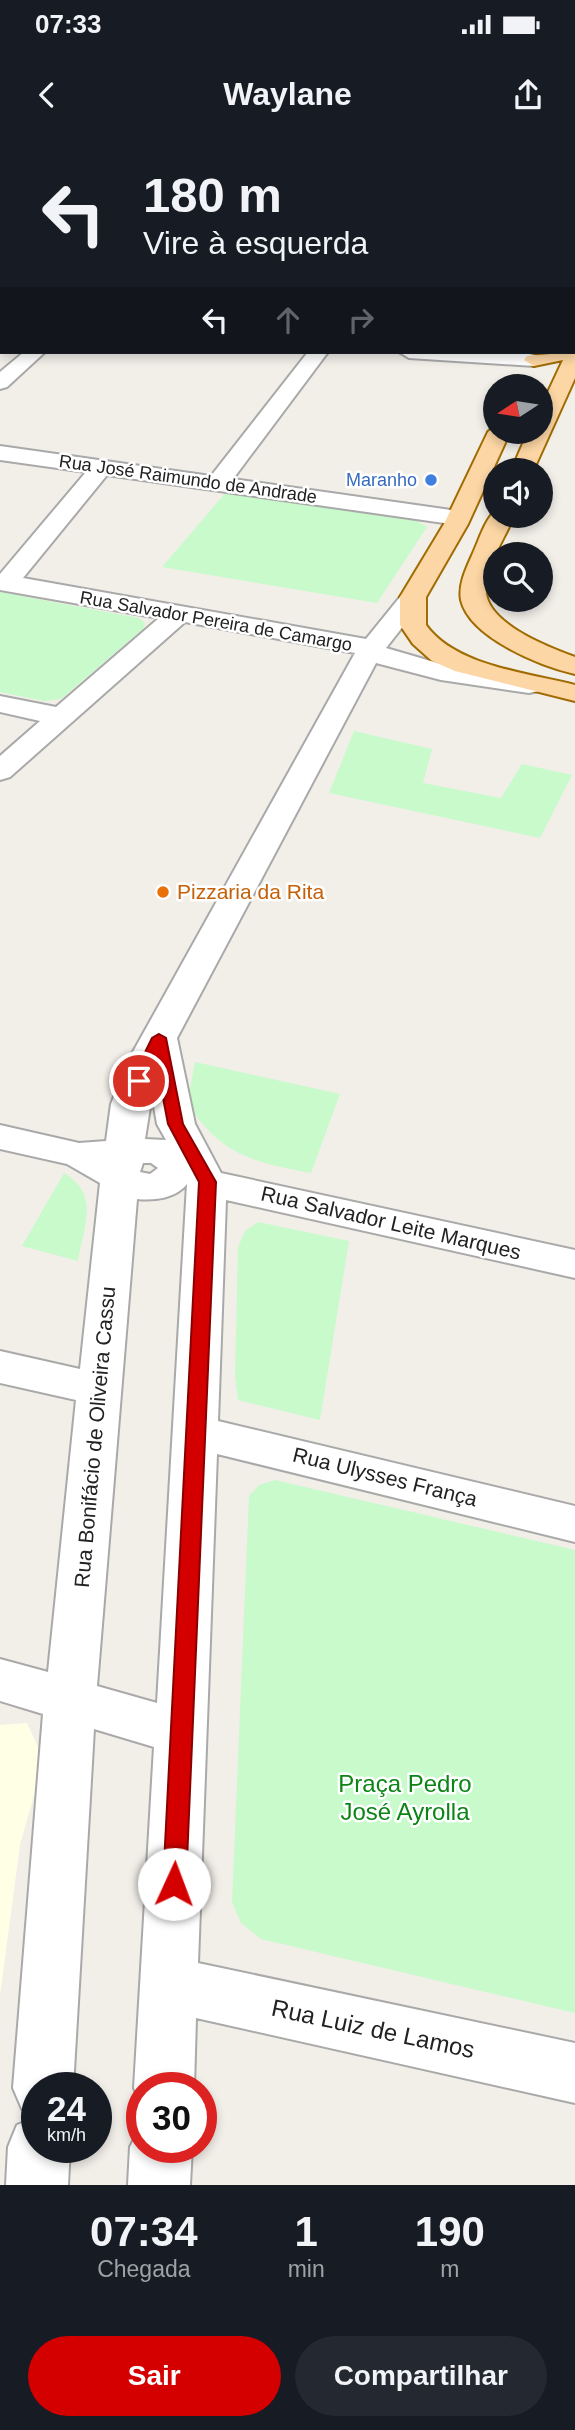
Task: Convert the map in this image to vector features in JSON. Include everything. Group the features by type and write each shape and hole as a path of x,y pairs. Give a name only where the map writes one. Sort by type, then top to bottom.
{"main road":[{"path":"532,363 575,354"},
{"path":"553,402 575,354"},
{"name":"Rua Bonifácio de Oliveira Cassu","path":"413,597 458,518 493,444"},
{"path":"458,518 470,525 478,535 472,565 477,577"},
{"path":"497,528 473,589 476,603 501,632 539,653 575,666"},
{"path":"413,597 413,625 422,638 441,655 465,665 565,691"}],"street":[{"path":"0,383 33,354"},
{"path":"218,483 316,354"},
{"path":"431,354 532,363"},
{"name":"Rua José Raimundo de Andrade","path":"0,453 458,518"},
{"path":"3,582 102,467"},
{"name":"Rua Salvador Pereira de Camargo","path":"3,582 359,645 369,652 433,668 565,691"},
{"name":"Rua Bonifácio de Oliveira Cassu","path":"165,2072 195,1432 136,1167 130,1104 159,1038 369,652 413,597"},
{"path":"0,771 180,613"},
{"path":"0,704 62,716"},
{"path":"136,1167 176,1124 159,1038"},
{"name":"Rua Salvador Leite Marques","path":"0,1137 575,1264"},
{"name":"Rua Bonifácio de Oliveira Cassu","path":"44,2072 70,1701 100,1390 136,1167"},
{"path":"0,1367 100,1390"},
{"name":"Rua Ulysses França","path":"195,1432 575,1524"},
{"path":"0,1680 180,1732"},
{"name":"Rua Luiz de Lamos","path":"171,1985 575,2073"},
{"path":"37,2185 38,2163"},
{"path":"159,2185 160,2163"}],"shaded area":[{"path":"27,1723 44,1760 20,1845 0,1995 0,1725"}],"green space":[{"path":"227,491 415,520 427,527 377,603 162,567"},
{"path":"0,592 139,618 145,623 144,628 61,699 44,701 0,692"},
{"path":"354,731 432,749 423,783 501,798 522,764 572,775 540,838 329,793"},
{"path":"195,1062 340,1094 311,1173 255,1160 226,1145 212,1134 187,1103"},
{"path":"64,1173 75,1181 86,1201 86,1224 78,1261 22,1246"},
{"path":"258,1222 349,1241 320,1420 238,1400 235,1376 238,1247 245,1231"},
{"name":"Praça Pedro José Ayrolla","path":"275,1480 575,1550 575,2013 261,1939 241,1923 232,1902 249,1496 259,1485"}],"place":[{"name":"Maranho","path":"431,480"},
{"name":"Pizzaria da Rita","path":"163,892"}],"route":[{"path":"139,1081 159,1038 176,1124 208,1182 174,1884"}]}
